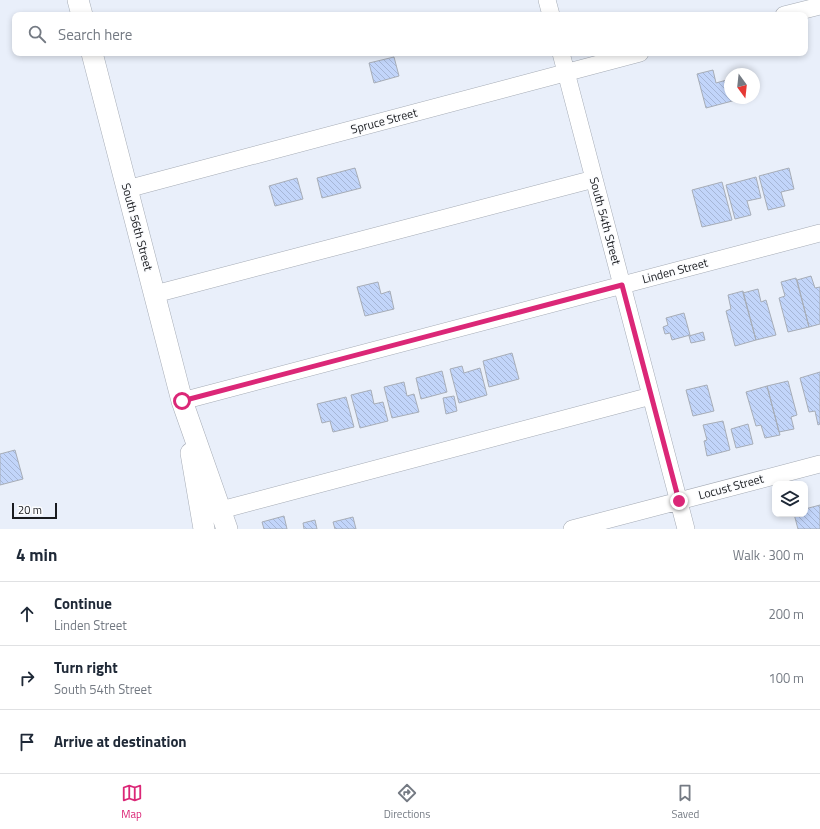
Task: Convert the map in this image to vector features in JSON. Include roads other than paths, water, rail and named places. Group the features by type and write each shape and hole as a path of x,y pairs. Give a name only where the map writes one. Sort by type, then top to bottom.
{"main road":[{"path":"78,0 81,12"},
{"name":"South 56th Street","path":"93,56 182,401 204,529"},
{"name":"South 56th Street","path":"182,401 224,519"}],"street":[{"path":"547,0 550,12"},
{"path":"796,12 820,6"},
{"name":"South 54th Street","path":"562,56 686,529"},
{"name":"Spruce Street","path":"127,188 628,56"},
{"path":"155,294 594,179"},
{"name":"Linden Street","path":"182,401 820,233"},
{"path":"224,519 651,396"},
{"name":"Locust Street","path":"572,529 820,464"}]}
